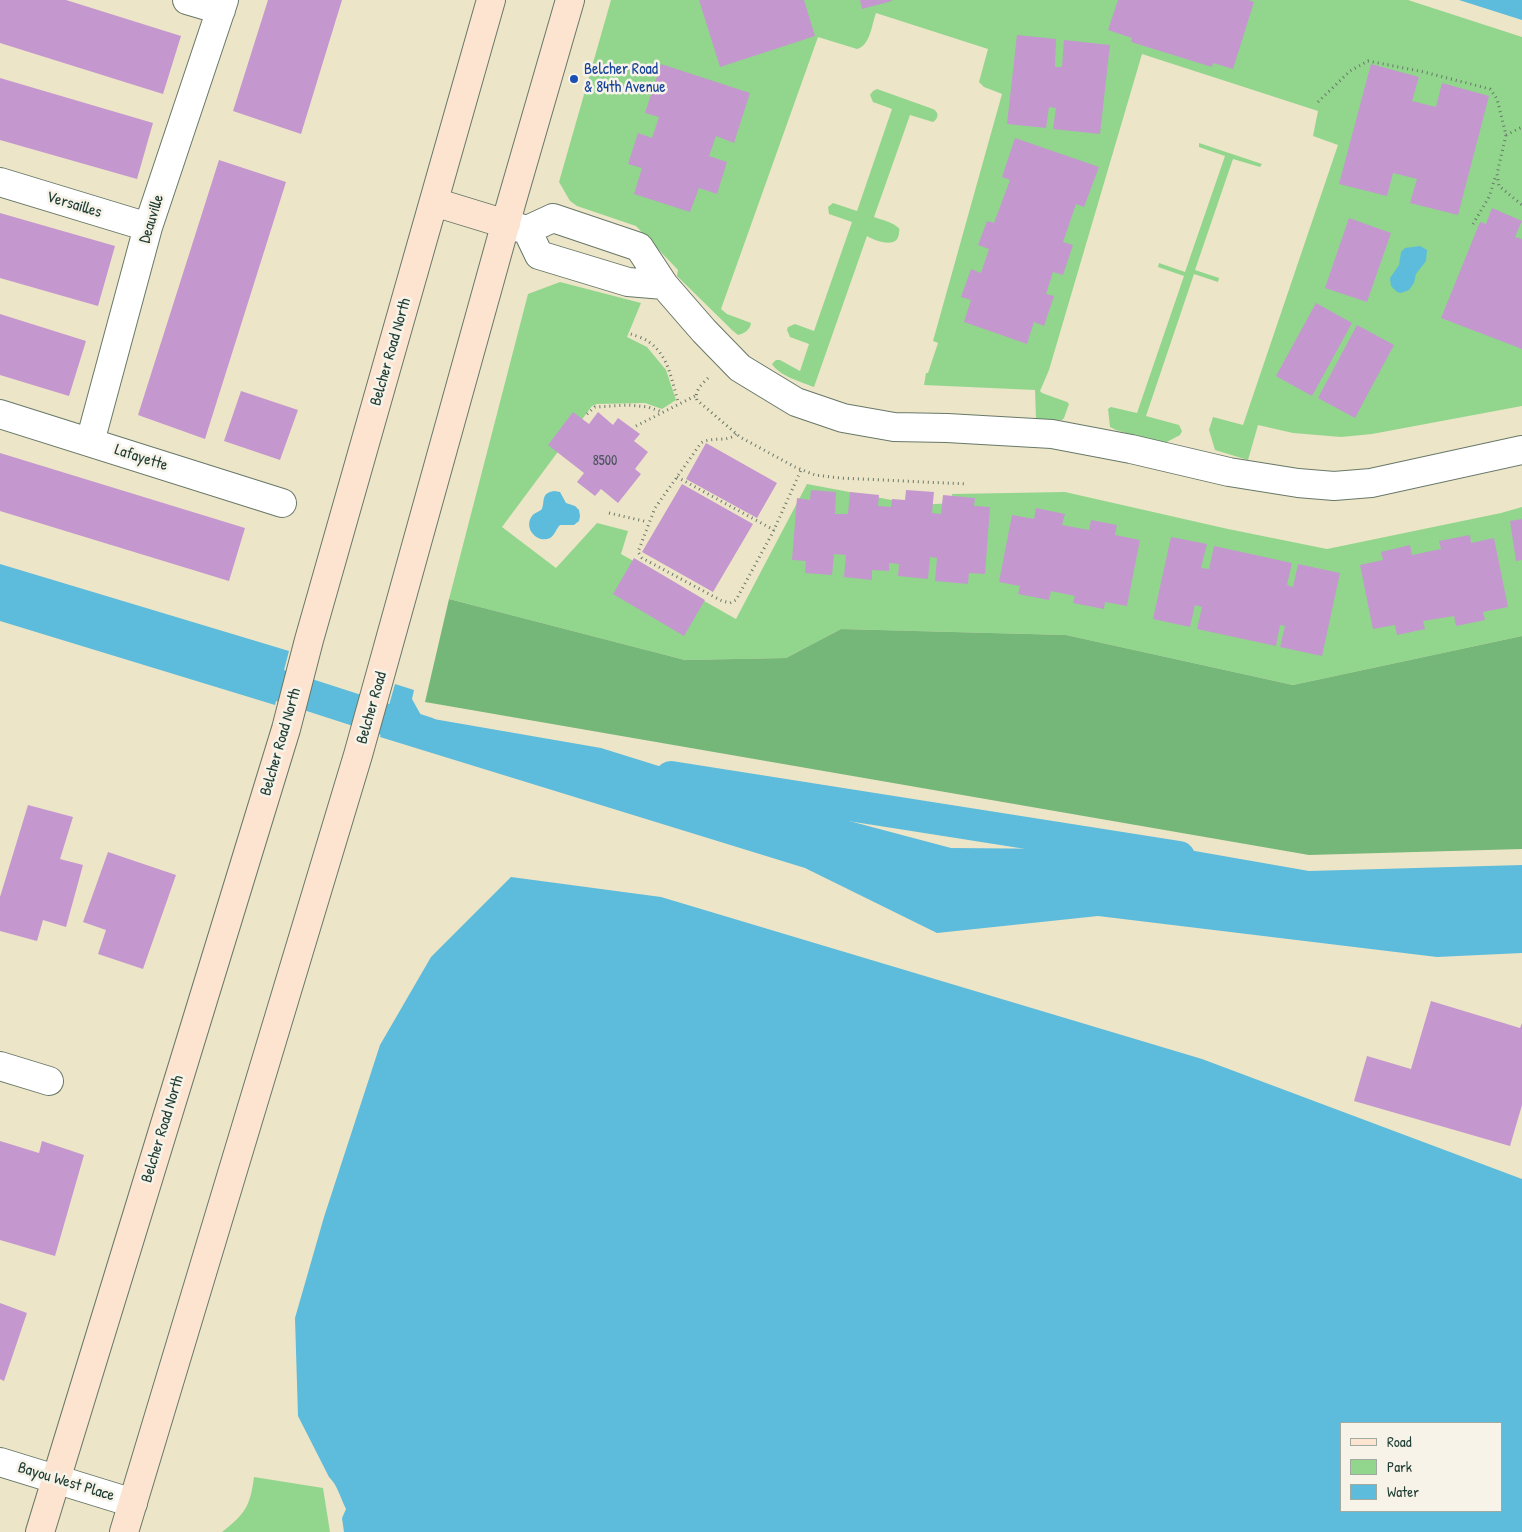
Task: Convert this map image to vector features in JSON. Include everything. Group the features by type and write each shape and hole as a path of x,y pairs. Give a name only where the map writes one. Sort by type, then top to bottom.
{"main road":[{"name":"Belcher Road North","path":"56,1479 286,729 309,640 490,0"},
{"path":"434,202 516,227 570,0"},
{"name":"Belcher Road","path":"133,1503 516,227"},
{"path":"40,1532 56,1479"},
{"path":"124,1532 133,1503"}],"street":[{"path":"187,0 222,5"},
{"name":"Deauville","path":"90,442 148,227 222,5"},
{"name":"Versailles","path":"0,182 148,227"},
{"path":"664,285 628,282 539,255 516,227 553,218 638,247 664,285 740,368 796,402 843,418 894,427 1052,434 1131,449 1229,472 1298,484 1334,486 1371,483 1522,450"},
{"name":"Lafayette","path":"0,414 282,503"},
{"path":"0,1066 49,1081"},
{"name":"Bayou West Place","path":"0,1462 133,1503"}],"path":[{"path":"1318,102 1350,72 1368,61 1424,72 1490,89 1497,99 1506,136 1497,174 1489,197 1473,224"},
{"path":"1506,136 1522,127"},
{"path":"1497,174 1499,186 1522,205"},
{"path":"630,334 648,342 665,360 671,371 679,404"},
{"path":"636,426 696,396 704,382 731,358"},
{"path":"696,396 697,400 736,434 801,470 815,475 840,478 967,484"},
{"path":"587,414 595,407 630,405 648,407 662,412"},
{"path":"736,434 728,438 706,440 701,443 655,508 638,552 642,558 722,601 730,603 736,600 774,530 801,470"},
{"path":"677,477 774,530"},
{"path":"609,513 648,522"}],"green space":[{"path":"611,0 1408,0 1522,37 1522,406 1372,434 1341,437 1293,433 1258,425 1248,460 1215,450 1209,430 1213,417 1243,425 1338,145 1313,136 1318,111 1142,54 1049,370 1040,391 1069,404 1064,418 1062,420 1036,419 1035,390 924,385 926,373 928,373 938,343 933,341 1002,94 984,87 979,82 988,49 876,13 868,39 865,44 857,49 818,37 721,309 727,314 751,323 747,331 738,335 677,276 678,270 636,226 577,206 570,201 559,182"},
{"path":"877,89 933,109 937,113 937,117 933,122 910,115 874,217 898,227 898,238 895,241 886,243 867,236 814,387 785,375 772,364 776,360 780,360 800,371 809,344 790,337 787,330 788,327 795,324 814,331 852,222 829,214 828,207 833,203 857,211 892,109 873,102 870,95"},
{"path":"1199,143 1262,164 1260,167 1233,159 1195,270 1219,278 1218,282 1194,274 1146,416 1179,425 1182,431 1180,435 1163,444 1110,427 1108,409 1111,407 1137,413 1184,276 1158,267 1159,263 1185,272 1225,156 1199,147"},
{"path":"560,282 641,303 627,337 647,347 666,370 676,400 662,409 645,403 597,404 592,406 502,527 556,568 597,523 628,531 621,554 736,619 807,484 918,505 953,503 952,494 1065,492 1228,529 1327,549 1522,507 1522,636 1293,685 1066,635 841,629 786,658 685,660 449,599 528,294"},
{"path":"449,599 685,660 786,658 841,629 1066,635 1293,685 1522,636 1522,849 1309,855 425,702"},
{"path":"254,1477 323,1488 330,1532 222,1532 245,1509 251,1496"}],"water":[{"path":"1459,0 1522,0 1522,20"},
{"path":"1420,246 1427,250 1426,261 1416,274 1414,283 1409,290 1401,293 1397,292 1391,286 1390,278 1399,265 1401,252 1405,248"},
{"path":"554,491 560,492 566,503 575,506 579,510 579,521 574,525 560,525 550,538 540,539 530,530 530,521 533,515 542,509 545,495"},
{"path":"0,564 289,651 275,705 0,621"},
{"path":"395,684 414,690 412,699 422,717 601,748 755,796 951,848 1189,850 1309,871 1522,865 1522,953 1437,957 1098,916 937,933 805,868 380,737"},
{"path":"511,877 661,897 1202,1059 1522,1179 1522,1532 344,1532 342,1518 346,1509 337,1488 329,1477 298,1416 295,1318 324,1217 380,1045 431,957"}],"building":[{"path":"0,0 66,0 181,36 163,94 0,43"},
{"path":"268,0 342,0 301,134 233,111"},
{"path":"699,0 804,0 815,36 720,67"},
{"path":"860,0 892,0 892,1 862,9"},
{"path":"1118,0 1248,0 1254,2 1233,69 1213,63 1212,67 1131,42 1132,38 1108,30"},
{"path":"1017,35 1056,39 1055,67 1062,67 1064,40 1110,45 1100,134 1053,129 1056,108 1049,107 1046,128 1007,124"},
{"path":"661,64 750,93 734,143 716,136 709,156 727,162 717,194 699,188 690,212 634,194 642,168 628,164 638,133 652,138 659,117 645,113"},
{"path":"1371,64 1419,77 1412,101 1436,107 1442,83 1489,96 1458,215 1410,203 1417,179 1393,173 1387,196 1339,184"},
{"path":"0,78 153,123 137,179 0,140"},
{"path":"1015,138 1099,167 1084,207 1076,204 1063,242 1073,245 1063,275 1053,272 1046,294 1054,296 1044,326 1034,322 1027,344 964,322 971,300 961,297 971,269 981,273 989,249 978,245 987,221 994,223 1010,180 1002,177"},
{"path":"219,160 286,182 205,439 138,415"},
{"path":"1492,208 1522,221 1515,237 1522,239 1522,349 1441,318 1480,222 1486,224"},
{"path":"0,213 115,246 98,306 0,278"},
{"path":"1349,218 1391,233 1367,302 1325,288"},
{"path":"1316,303 1352,323 1312,396 1276,376"},
{"path":"0,314 86,341 69,396 0,375"},
{"path":"1357,325 1394,345 1355,418 1318,398"},
{"path":"241,391 298,410 280,460 224,441"},
{"path":"573,412 589,424 598,412 613,425 618,418 640,434 634,441 648,452 635,469 641,474 618,503 601,489 595,496 577,482 584,473 548,445"},
{"path":"706,443 777,483 757,518 686,479"},
{"path":"0,453 245,528 229,581 0,511"},
{"path":"682,484 753,524 713,592 642,552"},
{"path":"811,490 836,492 835,514 848,514 850,492 879,495 878,506 891,507 892,499 905,500 906,490 934,492 932,513 941,514 943,495 975,498 974,506 990,507 985,574 969,573 968,584 935,581 937,558 930,557 928,579 898,576 899,564 889,563 889,571 872,570 872,580 844,577 846,555 834,554 832,575 805,573 806,561 792,560 797,498 810,500"},
{"path":"1036,508 1065,514 1062,525 1089,530 1091,520 1117,525 1115,535 1140,540 1127,606 1105,602 1104,609 1073,603 1075,596 1051,591 1049,600 1018,594 1020,586 999,582 1012,515 1034,519"},
{"path":"1522,519 1522,560 1516,561 1510,521"},
{"path":"1470,535 1471,543 1494,538 1508,607 1483,612 1485,620 1456,626 1454,616 1423,621 1425,629 1397,635 1395,625 1373,629 1360,565 1383,560 1381,552 1410,545 1412,555 1441,549 1439,541"},
{"path":"1171,537 1207,544 1201,568 1209,569 1214,546 1292,563 1287,585 1293,587 1298,564 1340,573 1322,656 1280,647 1285,626 1280,625 1276,646 1197,629 1202,607 1195,605 1190,627 1153,619"},
{"path":"634,558 705,600 684,636 613,594"},
{"path":"28,805 73,817 60,859 83,865 66,927 43,920 37,941 0,931 0,897"},
{"path":"108,852 176,875 143,969 98,954 106,930 83,922"},
{"path":"1431,1001 1520,1028 1522,1023 1522,1105 1510,1146 1354,1101 1367,1056 1411,1069"},
{"path":"0,1141 39,1153 42,1141 84,1155 55,1256 0,1240"},
{"path":"0,1303 27,1313 4,1381 0,1379"}],"waterway":[{"path":"238,672 427,733"},
{"path":"671,777 1179,857"}],"place":[{"name":"Belcher Road & 84th Avenue","path":"574,79"}]}
